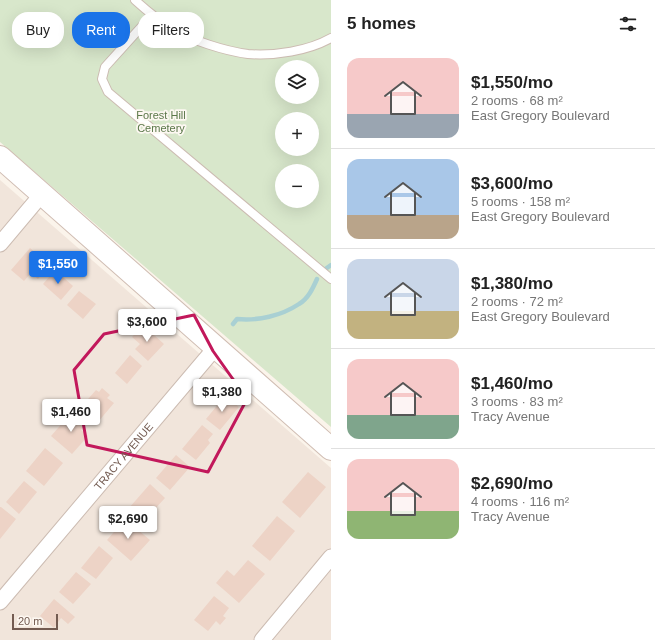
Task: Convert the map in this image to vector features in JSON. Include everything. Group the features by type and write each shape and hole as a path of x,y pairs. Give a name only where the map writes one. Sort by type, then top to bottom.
{"main road":[{"path":"0,157 331,448"}],"street":[{"path":"0,244 42,194"},
{"name":"TRACY AVENUE","path":"0,602 216,348"},
{"path":"262,640 331,557"}],"lane":[{"path":"135,0 149,12"},
{"path":"138,30 105,67 102,79 108,92 331,280"},
{"path":"204,42 248,54 274,54 301,49 331,38"}],"highlighted area":[{"path":"194,315 213,351 247,399 208,472 87,445 74,370 104,334"}],"shaded area":[{"path":"0,180 331,468 331,640 0,640"}],"green space":[{"name":"Forest Hill Cemetery","path":"0,0 331,0 331,427 0,142"}],"building":[{"path":"30,248 50,265 38,279 31,273 24,281 11,270"},
{"path":"55,270 73,286 61,300 43,284"},
{"path":"79,291 96,304 83,319 67,305"},
{"path":"143,325 164,344 148,361 135,349 140,344 132,337"},
{"path":"130,355 142,366 127,384 115,373"},
{"path":"102,388 110,395 107,398 114,403 98,422 81,407 96,390 99,392"},
{"path":"225,396 239,407 220,430 206,419"},
{"path":"72,412 86,424 81,430 88,436 72,454 51,436"},
{"path":"202,425 213,434 208,440 210,443 196,460 182,449"},
{"path":"45,448 63,463 44,486 26,471"},
{"path":"176,455 190,467 170,490 156,478"},
{"path":"308,472 326,487 300,518 282,502"},
{"path":"24,481 37,492 19,514 6,502"},
{"path":"150,484 165,498 144,521 129,508"},
{"path":"0,507 16,519 0,539"},
{"path":"277,516 295,531 270,561 252,546"},
{"path":"125,519 150,540 131,561 107,540"},
{"path":"99,546 113,558 96,579 81,568"},
{"path":"248,560 265,574 239,603 216,583 227,570 234,576"},
{"path":"76,572 91,584 73,604 59,592"},
{"path":"214,596 229,608 223,616 226,618 220,625 216,621 208,631 194,620"},
{"path":"54,599 75,617 68,624 61,618 54,628 40,616"}],"waterway":[{"path":"324,270 331,265"},
{"path":"233,324 237,319 269,317 285,312 302,302 308,296 317,279"}]}
